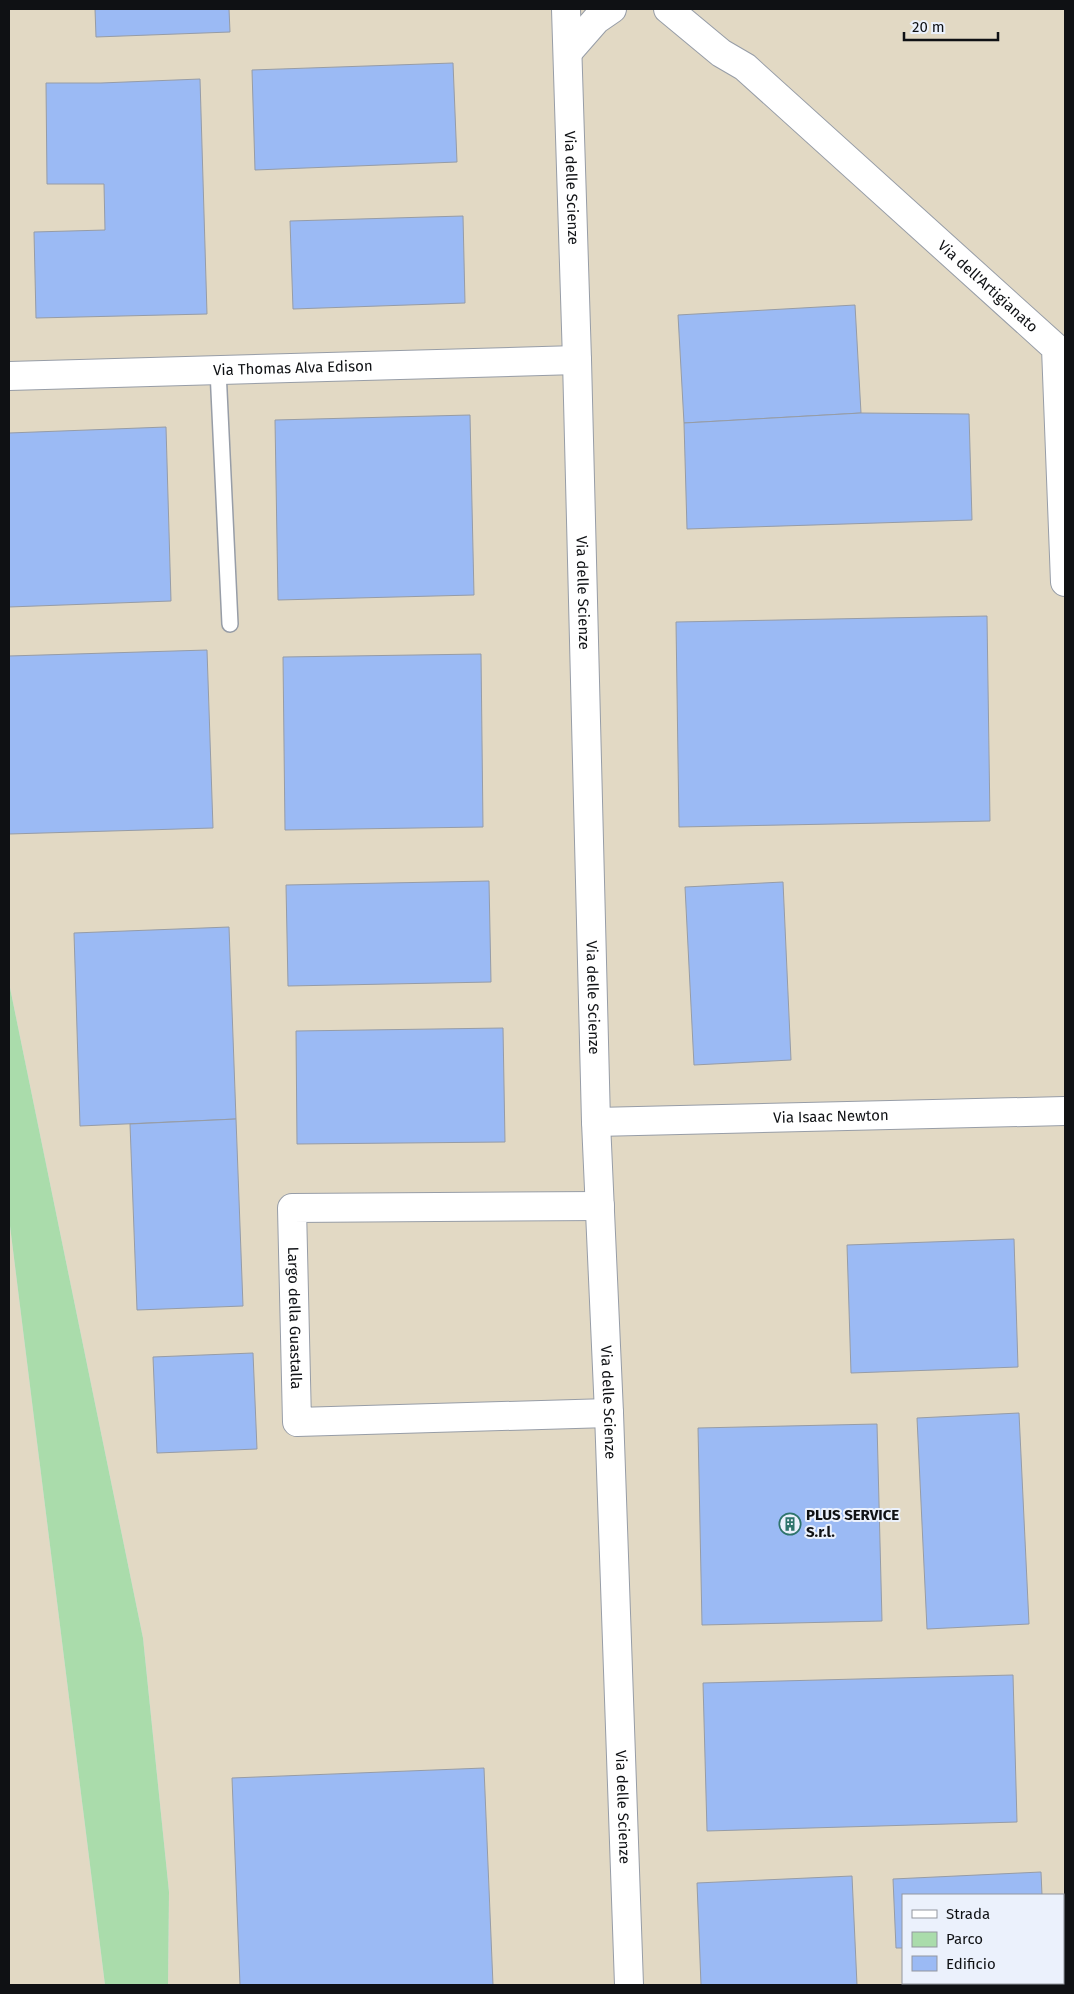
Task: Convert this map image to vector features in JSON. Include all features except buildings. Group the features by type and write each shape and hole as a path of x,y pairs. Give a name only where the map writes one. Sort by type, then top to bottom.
{"street":[{"name":"Via delle Scienze","path":"566,9 577,360 596,1122 609,1413 629,1985"},
{"path":"568,52 596,20 612,9"},
{"name":"Via dell'Artigianato","path":"668,9 721,53 745,67 1056,348 1065,582"},
{"name":"Via dell'Artigianato","path":"696,9 734,44 745,67"},
{"name":"Via Thomas Alva Edison","path":"9,376 577,360"},
{"name":"Via Isaac Newton","path":"596,1122 1065,1112"},
{"name":"Largo della Guastalla","path":"600,1206 292,1208 297,1422 609,1413"}],"lane":[{"path":"218,370 230,624"}],"shaded area":[{"path":"9,9 1065,9 1065,1985 168,1985 169,1892 143,1638 9,983"},
{"path":"9,1218 105,1985 9,1985"}],"green space":[{"path":"9,983 143,1638 169,1892 168,1985 105,1985 9,1218"}],"place":[{"name":"PLUS SERVICE S.r.l.","path":"790,1524"}]}
